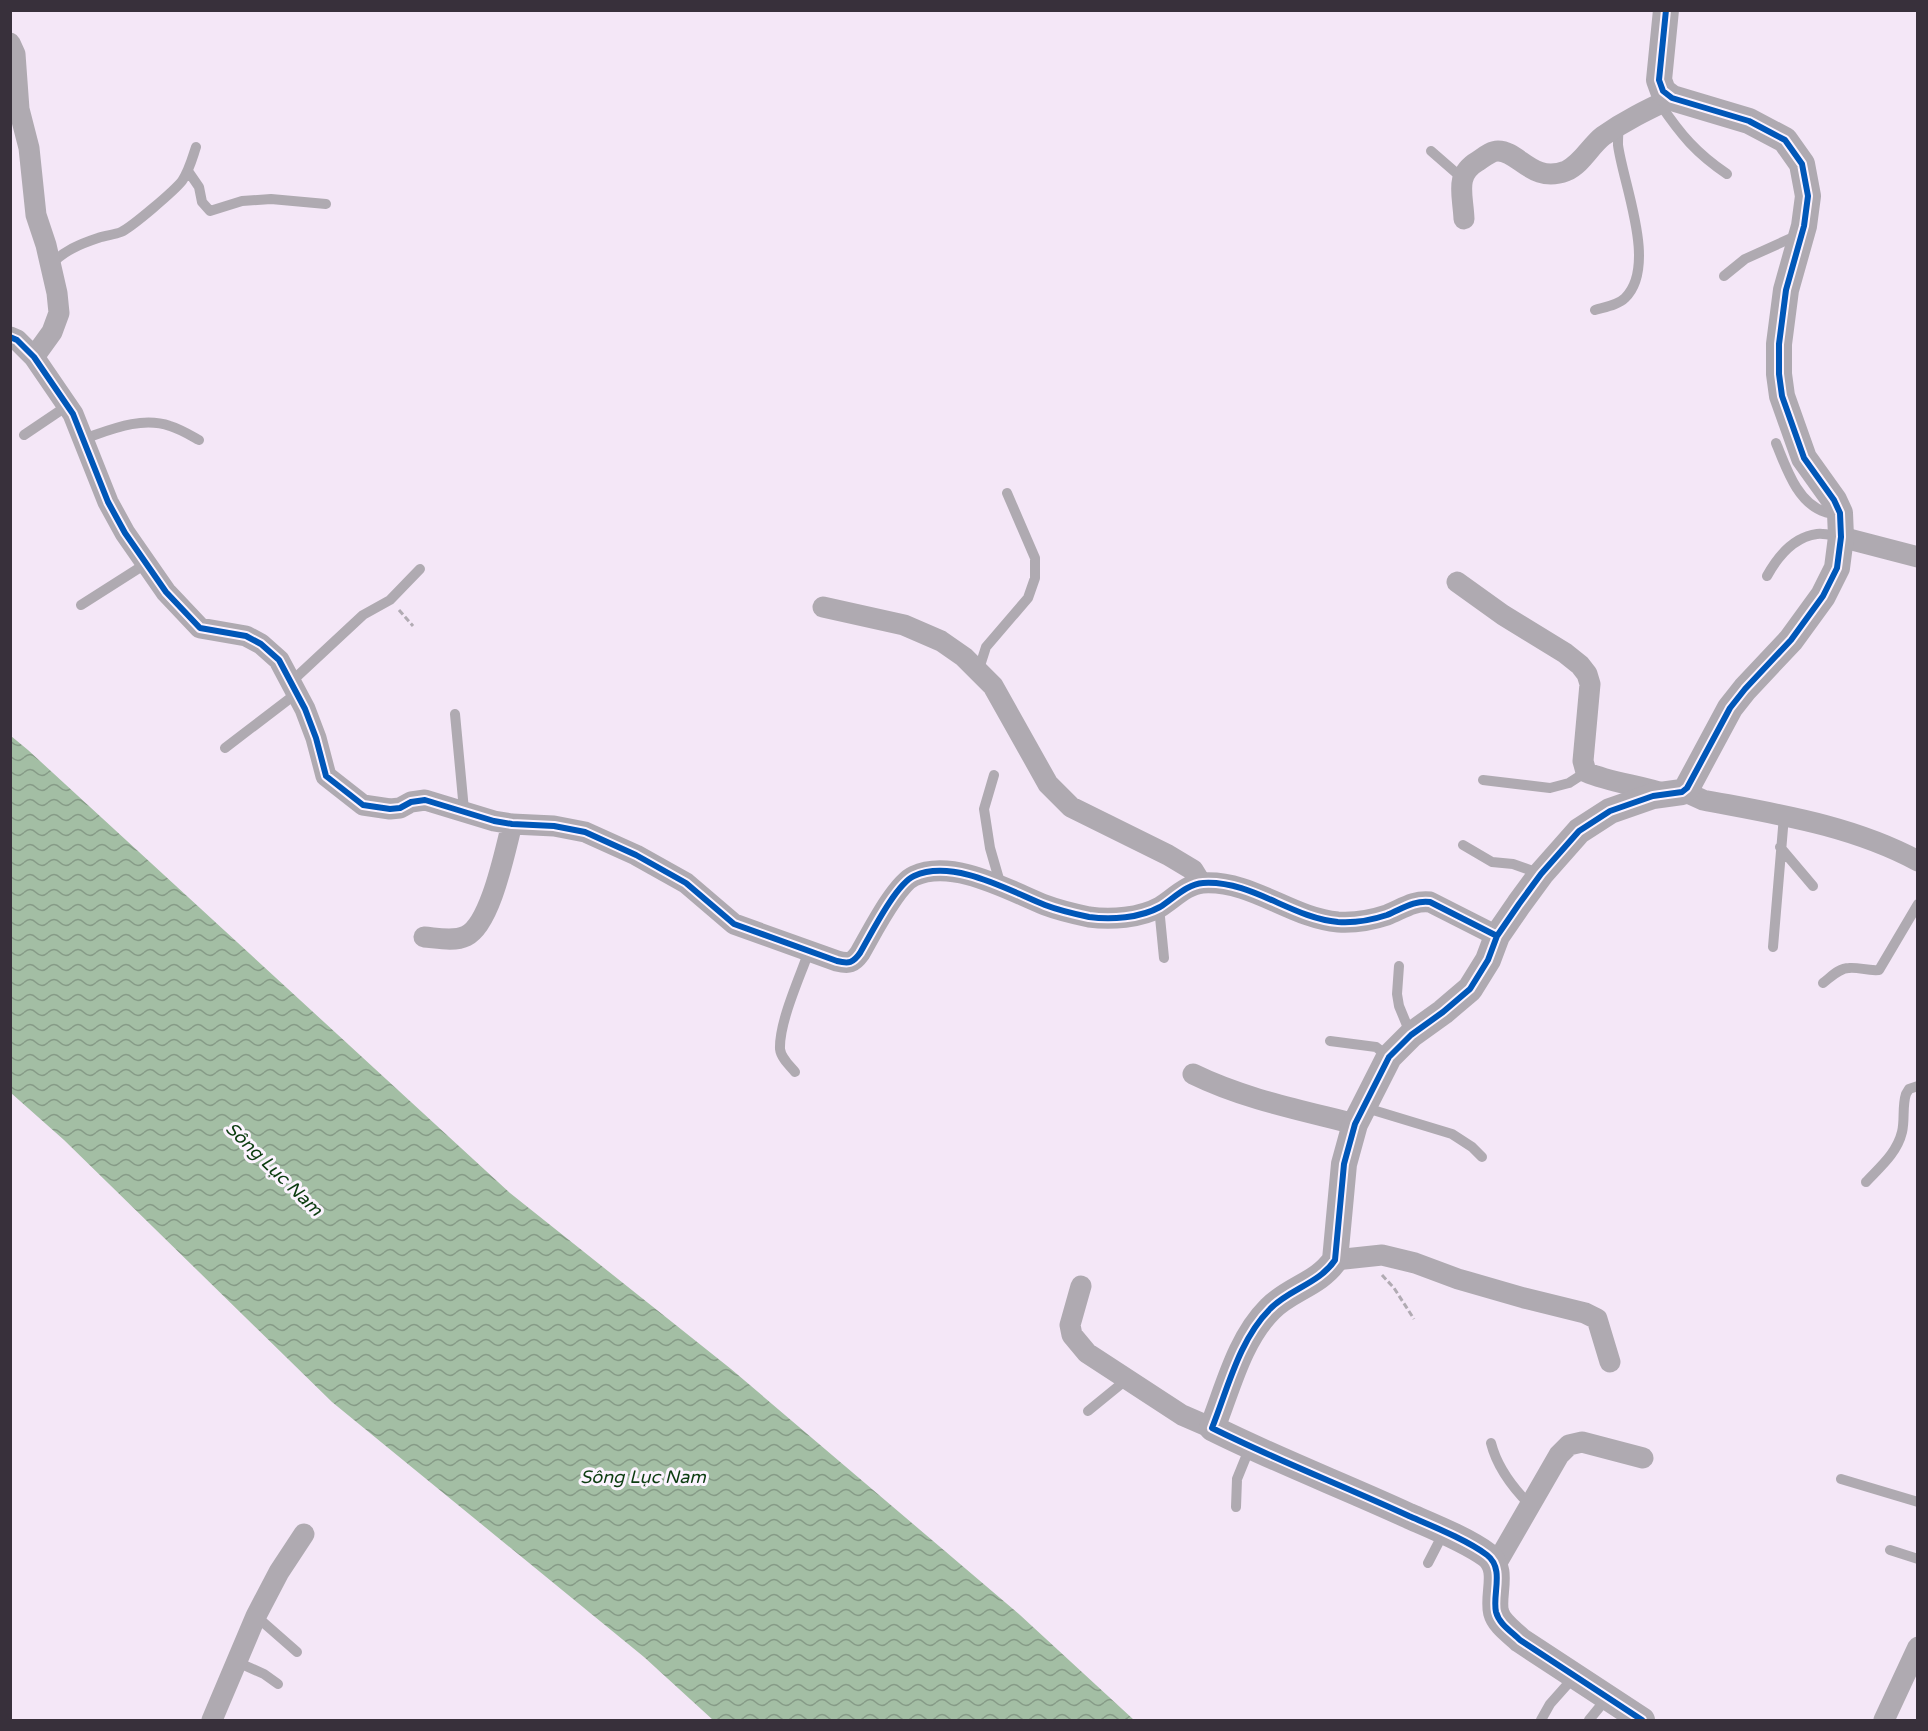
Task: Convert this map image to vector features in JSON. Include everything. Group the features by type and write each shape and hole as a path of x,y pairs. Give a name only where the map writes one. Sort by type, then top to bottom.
{"street":[{"path":"1666,10 1659,80 1666,101"},
{"path":"10,43 15,54 19,109 29,148 36,215 51,265 59,313 52,332 34,357"},
{"path":"1212,1428 1247,1340 1269,1310 1282,1298 1311,1282 1329,1268 1335,1260 1344,1164 1359,1116 1389,1057 1411,1035 1470,989 1488,960 1497,936 1541,874 1579,831 1610,811 1676,791 1692,783 1720,726 1735,702 1791,640 1823,596 1837,568 1841,525 1834,500 1804,458 1782,396 1777,360 1786,290 1802,234 1808,196 1802,164 1785,140 1749,121 1666,101 1632,116 1603,137 1571,169 1563,172 1535,171 1504,152 1497,151 1470,166 1465,170 1462,178 1464,219"},
{"path":"10,337 17,340 34,357 68,406 108,502 166,592 200,628 246,636 261,644 279,660 316,738 326,776 363,805 390,809 400,808 411,801 425,800 512,824 554,826 585,832 636,855 686,883 734,924 848,963 854,962 901,885 915,875 935,872 958,873 1001,886 1045,905 1089,917 1125,917 1144,914 1159,907 1179,892 1201,883 1218,884 1248,891 1320,919 1340,922 1368,920 1387,915 1420,901 1430,902 1497,936"},
{"path":"1841,525 1917,556"},
{"path":"1457,582 1503,615 1565,653 1587,674 1590,684 1583,761 1586,772 1598,777 1676,791 1703,800 1846,830 1872,839 1917,861"},
{"path":"822,607 904,625 941,641 964,657 993,686 1048,784 1058,796 1071,807 1168,855 1193,870 1201,883"},
{"path":"424,937 451,939 466,936 475,930 495,890 512,824"},
{"path":"1193,1074 1264,1101 1359,1116"},
{"path":"1335,1260 1382,1255 1591,1316 1597,1319 1610,1362"},
{"path":"1081,1286 1070,1325 1072,1335 1087,1353 1126,1380 1182,1415 1250,1447 1350,1488 1444,1532 1488,1556 1495,1566"},
{"path":"1642,1720 1520,1640 1499,1619 1496,1610 1495,1566 1559,1455 1569,1445 1582,1442 1643,1458"},
{"path":"212,1720 256,1616 279,1572 303,1534"},
{"path":"1884,1720 1917,1647"}],"lane":[{"path":"1666,101 1682,136 1706,160 1727,174"},
{"path":"1595,310 1613,305 1625,298 1637,280 1640,263 1631,198 1618,144 1619,126"},
{"path":"51,265 61,254 98,238 122,232 181,183 188,171 196,147"},
{"path":"1431,152 1462,178"},
{"path":"188,171 199,187 202,202 210,211 233,203 252,200 271,199 326,204"},
{"path":"1724,276 1745,259 1802,234"},
{"path":"24,435 68,406"},
{"path":"83,439 122,426 151,422 170,426 199,440"},
{"path":"1776,443 1790,476 1808,502 1841,525"},
{"path":"978,672 986,647 1028,598 1035,578 1035,558 1007,493"},
{"path":"1767,576 1776,558 1802,538 1841,525"},
{"path":"81,605 147,563"},
{"path":"225,748 294,688 363,615 390,600 420,569"},
{"path":"455,714 464,810"},
{"path":"1483,780 1550,788 1569,783 1586,772"},
{"path":"994,776 984,809 988,839 1001,886"},
{"path":"1773,947 1784,816"},
{"path":"1463,845 1491,862 1514,864 1541,874"},
{"path":"1780,847 1813,886"},
{"path":"1823,983 1839,971 1850,967 1867,971 1879,970 1917,904"},
{"path":"1159,907 1164,958"},
{"path":"795,1072 780,1049 784,1023 809,951"},
{"path":"1400,966 1397,994 1399,1006 1411,1035"},
{"path":"1330,1041 1376,1047 1389,1057"},
{"path":"1866,1182 1891,1156 1898,1143 1902,1131 1906,1094 1909,1089 1917,1086"},
{"path":"1359,1116 1452,1134 1472,1147 1482,1157"},
{"path":"1088,1412 1126,1380"},
{"path":"1491,1443 1494,1457 1516,1491 1530,1505"},
{"path":"1236,1507 1237,1479 1250,1447"},
{"path":"1841,1479 1917,1502"},
{"path":"1428,1563 1444,1532"},
{"path":"1890,1550 1917,1559"},
{"path":"256,1616 297,1652"},
{"path":"237,1662 264,1674 278,1684"},
{"path":"1541,1720 1550,1704 1574,1677"},
{"path":"1589,1720 1607,1698"}],"path":[{"path":"390,600 413,626"},
{"path":"1372,1256 1379,1272 1394,1288 1414,1319"}],"water":[{"name":"Sông Lục Nam","path":"11,736 510,1193 731,1369 1020,1615 1134,1720 713,1720 644,1657 332,1402 64,1140 11,1093"}],"cycle path":[{"path":"1642,1720 1520,1640 1506,1628 1496,1612 1497,1574 1495,1567 1487,1555 1479,1549 1212,1428 1235,1365 1259,1321 1286,1296 1321,1275 1335,1260 1344,1164 1355,1124 1389,1057 1411,1035 1470,989 1488,960 1497,936 1519,904 1541,874 1579,831 1610,811 1653,796 1682,792 1687,788 1730,708 1791,640 1823,596 1837,568 1841,537 1840,513 1834,500 1804,458 1782,396 1779,374 1779,344 1786,290 1804,226 1808,196 1802,164 1785,140 1749,121 1672,98 1663,91 1659,80 1666,10"},
{"path":"10,337 17,340 34,357 73,414 108,502 125,533 166,592 200,628 246,636 261,644 279,660 305,709 316,738 326,776 363,805 390,809 425,800 494,821 554,826 585,832 636,855 686,883 734,924 845,962 853,961 860,953 884,910 907,881 914,876 929,872 946,871 981,878 1050,907 1089,917 1116,918 1144,914 1160,907 1191,886 1203,883 1238,887 1304,914 1338,922 1357,922 1387,915 1413,904 1430,902 1497,936"}]}
